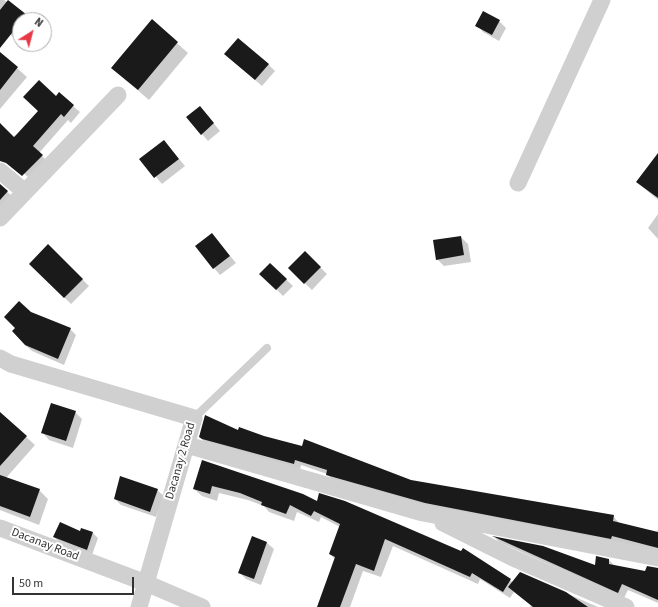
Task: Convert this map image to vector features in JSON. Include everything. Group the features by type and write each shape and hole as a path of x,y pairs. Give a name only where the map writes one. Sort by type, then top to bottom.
{"street":[{"path":"518,183 602,0"},
{"path":"0,218 118,95"},
{"path":"0,171 25,192"},
{"name":"Dacanay 2 Road","path":"0,358 11,364 194,418 139,607"},
{"path":"186,445 423,514 658,558"},
{"path":"423,514 513,558 626,607"},
{"name":"Dacanay Road","path":"0,528 146,583 202,607"}],"lane":[{"path":"194,418 267,348"}],"building":[{"path":"8,0 23,12 12,12 12,33 0,48 0,10"},
{"path":"483,11 500,20 492,35 475,26"},
{"path":"152,19 178,42 138,90 111,68"},
{"path":"238,38 269,64 255,80 224,54"},
{"path":"0,52 18,67 0,90"},
{"path":"39,80 56,96 59,92 74,105 64,117 61,114 33,146 43,155 22,176 6,163 0,161 0,123 14,137 38,111 23,97"},
{"path":"200,106 214,123 201,135 186,117"},
{"path":"164,140 179,159 154,178 139,159"},
{"path":"658,153 658,198 636,182"},
{"path":"0,184 8,191 0,200"},
{"path":"212,233 230,256 213,269 195,246"},
{"path":"461,236 464,255 436,260 433,240"},
{"path":"48,244 83,279 64,298 29,264"},
{"path":"305,251 321,267 304,284 288,268"},
{"path":"270,263 287,279 276,290 259,274"},
{"path":"19,301 31,312 71,328 58,359 25,345 12,331 15,328 4,317"},
{"path":"51,403 76,411 66,441 41,433"},
{"path":"0,412 27,436 0,466"},
{"path":"205,415 238,430 239,427 264,436 302,446 304,439 411,480 614,515 613,521 658,532 658,548 612,536 611,539 425,503 326,475 327,470 295,460 294,464 202,439 199,437"},
{"path":"202,460 303,494 317,501 319,493 345,501 461,551 463,548 511,579 503,592 472,573 470,577 385,539 374,571 356,564 340,607 317,607 335,557 329,554 340,524 314,511 311,516 290,505 286,514 261,505 262,502 240,493 212,486 210,494 193,489"},
{"path":"0,475 40,489 30,517 0,506"},
{"path":"120,476 158,489 150,512 114,499"},
{"path":"60,522 80,531 81,528 93,532 87,550 53,537"},
{"path":"252,536 267,542 254,579 238,573"},
{"path":"492,536 543,546 595,565 596,556 609,559 609,564 645,571 647,566 658,568 658,600 622,584 618,593"},
{"path":"520,572 566,592 588,607 533,607 508,587"}]}
